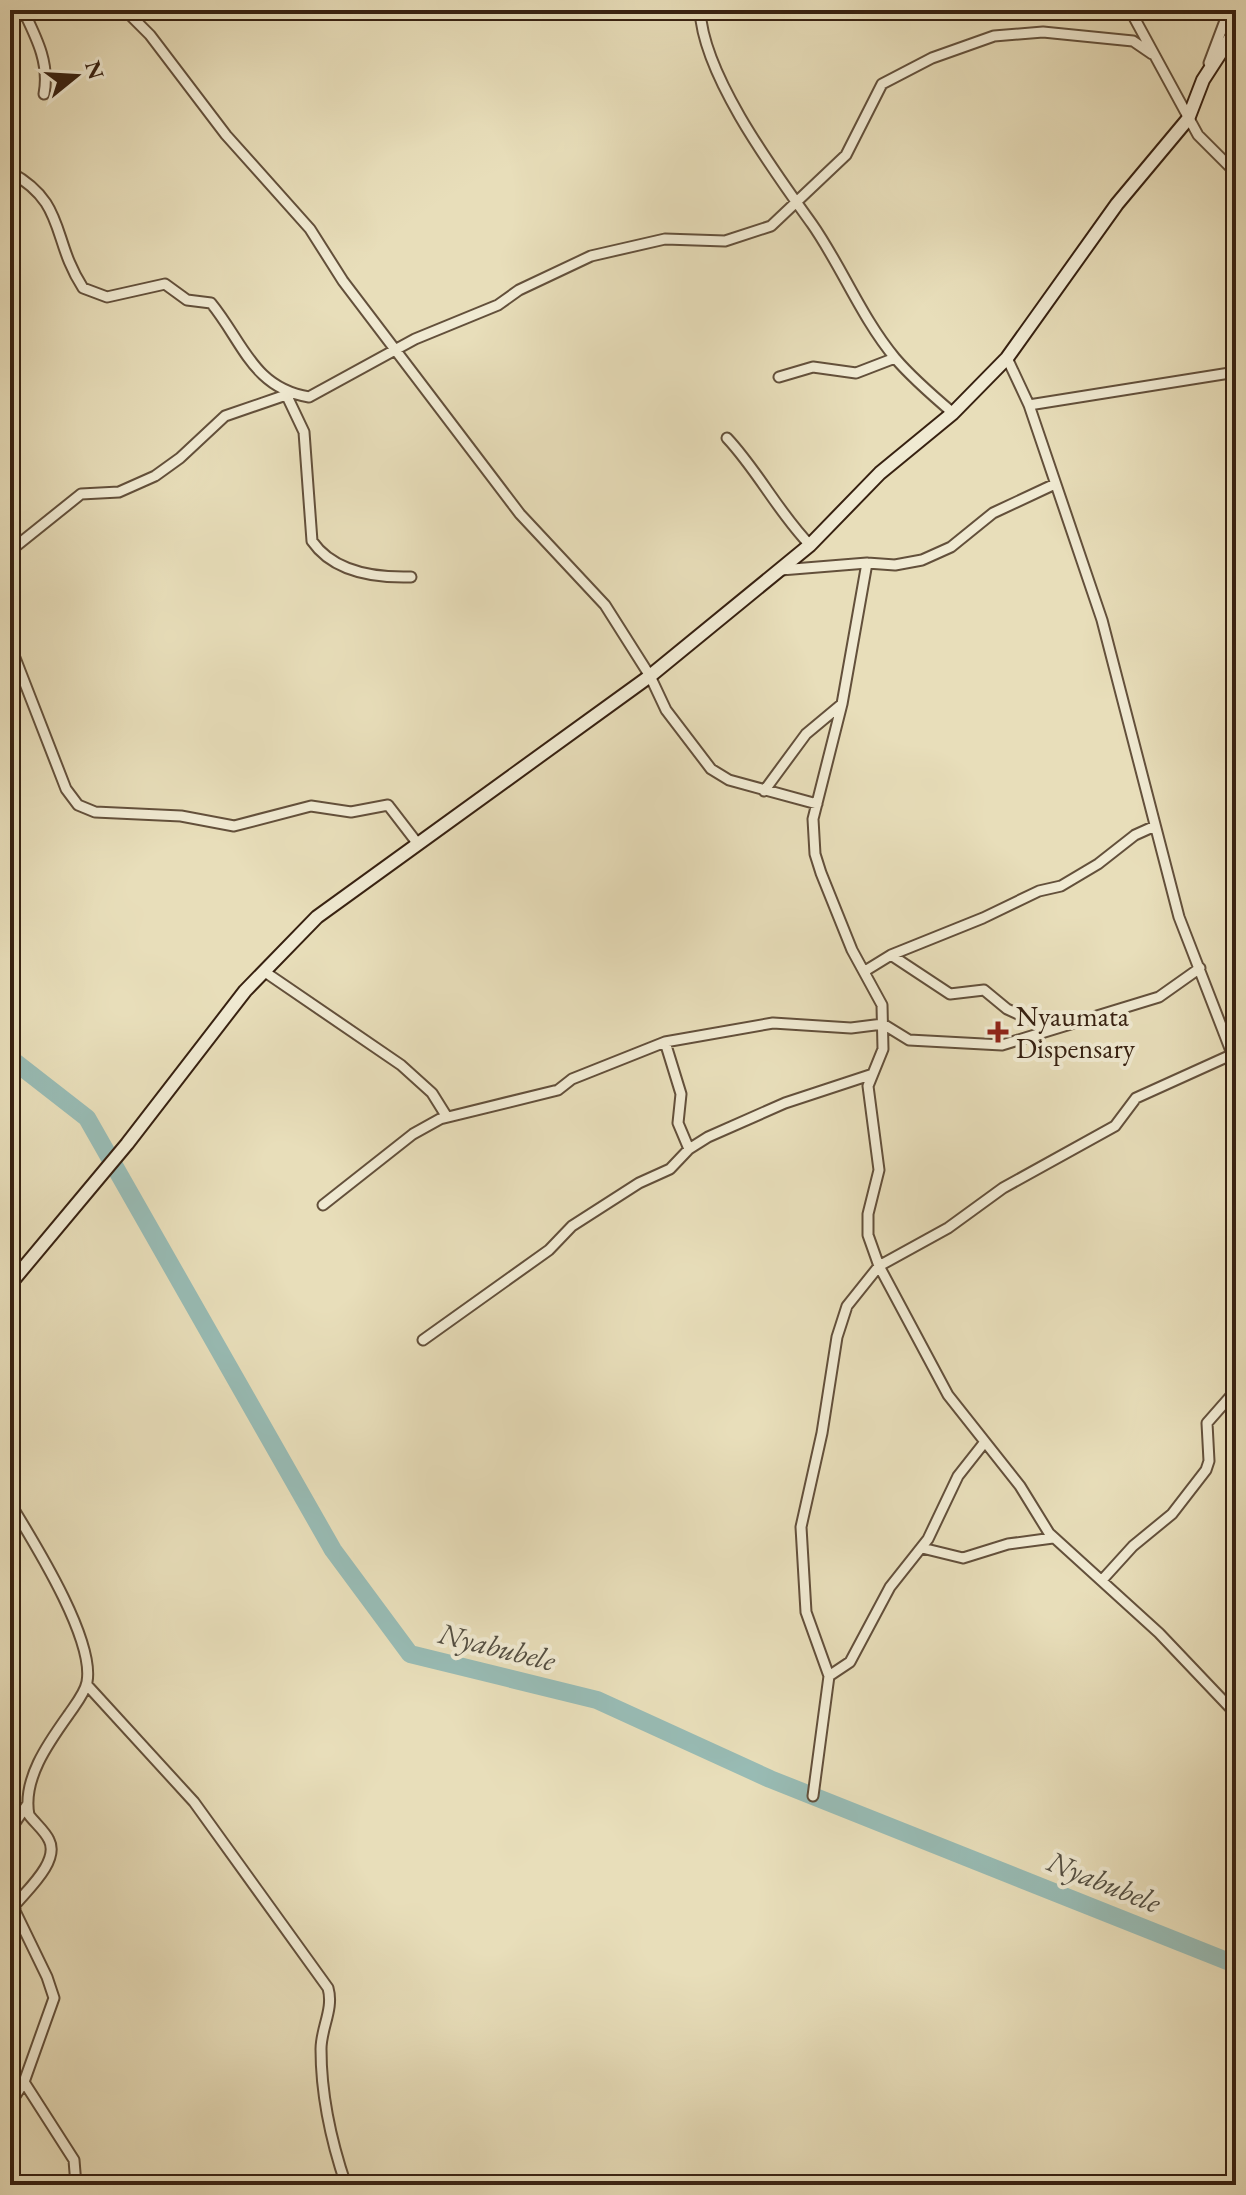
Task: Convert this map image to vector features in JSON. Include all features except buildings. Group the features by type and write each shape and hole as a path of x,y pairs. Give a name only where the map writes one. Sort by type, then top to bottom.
{"street":[{"path":"10,25 22,10 43,56 47,77 44,94"},
{"path":"125,10 150,35 226,135 310,229 396,351 520,514 605,605 650,676 666,710 711,769 729,780 817,804"},
{"path":"700,10 701,25 718,73 795,203 895,358 953,413"},
{"path":"1130,10 1198,135 1236,173"},
{"path":"10,1284 127,1144 245,991 317,917 650,676 810,545 880,473 953,413 1007,358 1117,204 1188,119 1229,10"},
{"path":"1203,80 1236,29"},
{"path":"10,172 35,185 46,199 59,240 83,288 107,297 165,284 187,300 211,303 262,377 286,393 309,397 320,394 458,319 498,305 519,290 591,256 665,239 695,242 739,238 779,221 848,153 881,86 932,58 994,36 1043,32 1133,41 1152,54"},
{"path":"779,377 813,367 856,373 895,358"},
{"path":"813,1796 829,1676 806,1612 801,1527 842,1316 853,1296 879,1266 948,1228 1003,1188 1115,1126 1142,1093 1233,1052 1179,917 1102,620 1029,405 1007,358"},
{"path":"1029,405 1236,372"},
{"path":"10,551 81,494 119,492 155,476 180,458 225,416 286,393"},
{"path":"286,393 304,432 310,534 320,553 364,575 411,577"},
{"path":"727,438 757,474 793,528 810,545"},
{"path":"779,570 867,563 895,565 941,552 993,513 1055,484"},
{"path":"867,563 842,704 813,819 815,854 852,950 882,1005 883,1049 868,1086 879,1170 868,1214 868,1235 879,1266 925,1357 984,1443 1020,1486 1053,1538 1103,1579 1236,1714"},
{"path":"10,645 54,765 78,805 95,812 181,816 234,826 311,806 351,812 388,805 418,844"},
{"path":"764,791 806,734 842,704"},
{"path":"865,971 891,955 983,918 1039,891 1061,886 1098,864 1135,835 1155,826"},
{"path":"891,955 950,994 984,990 1007,1009 1051,1029"},
{"path":"323,1205 413,1134 447,1117 558,1090 572,1079 665,1042 773,1023 851,1028 883,1024 909,1040 1002,1045 1159,997 1200,968"},
{"path":"265,972 401,1065 432,1093 447,1117"},
{"path":"665,1042 681,1094 678,1123 689,1149"},
{"path":"423,1340 549,1250 572,1226 639,1183 670,1169 689,1149 756,1114 870,1075"},
{"path":"1103,1579 1133,1546 1172,1514 1206,1470 1209,1461 1207,1423 1236,1390"},
{"path":"829,1676 850,1662 890,1587 922,1548 958,1476 984,1443"},
{"path":"10,1503 82,1641 88,1664 87,1685 42,1757 27,1805 10,1830"},
{"path":"922,1548 963,1558 1008,1544 1053,1538"},
{"path":"87,1685 194,1802 328,1988 331,1999 321,2034 321,2064 334,2149 346,2185"},
{"path":"10,2104 24,2082 54,1998 15,1911 15,1905 50,1859 50,1841 29,1815 27,1805"},
{"path":"24,2082 74,2160 76,2185"}],"waterway":[{"name":"Nyabubele","path":"10,1058 87,1118 333,1550 410,1654 597,1700 770,1779 1232,1963 1236,1972"}],"place":[{"name":"Nyaumata Dispensary","path":"998,1032"}]}
